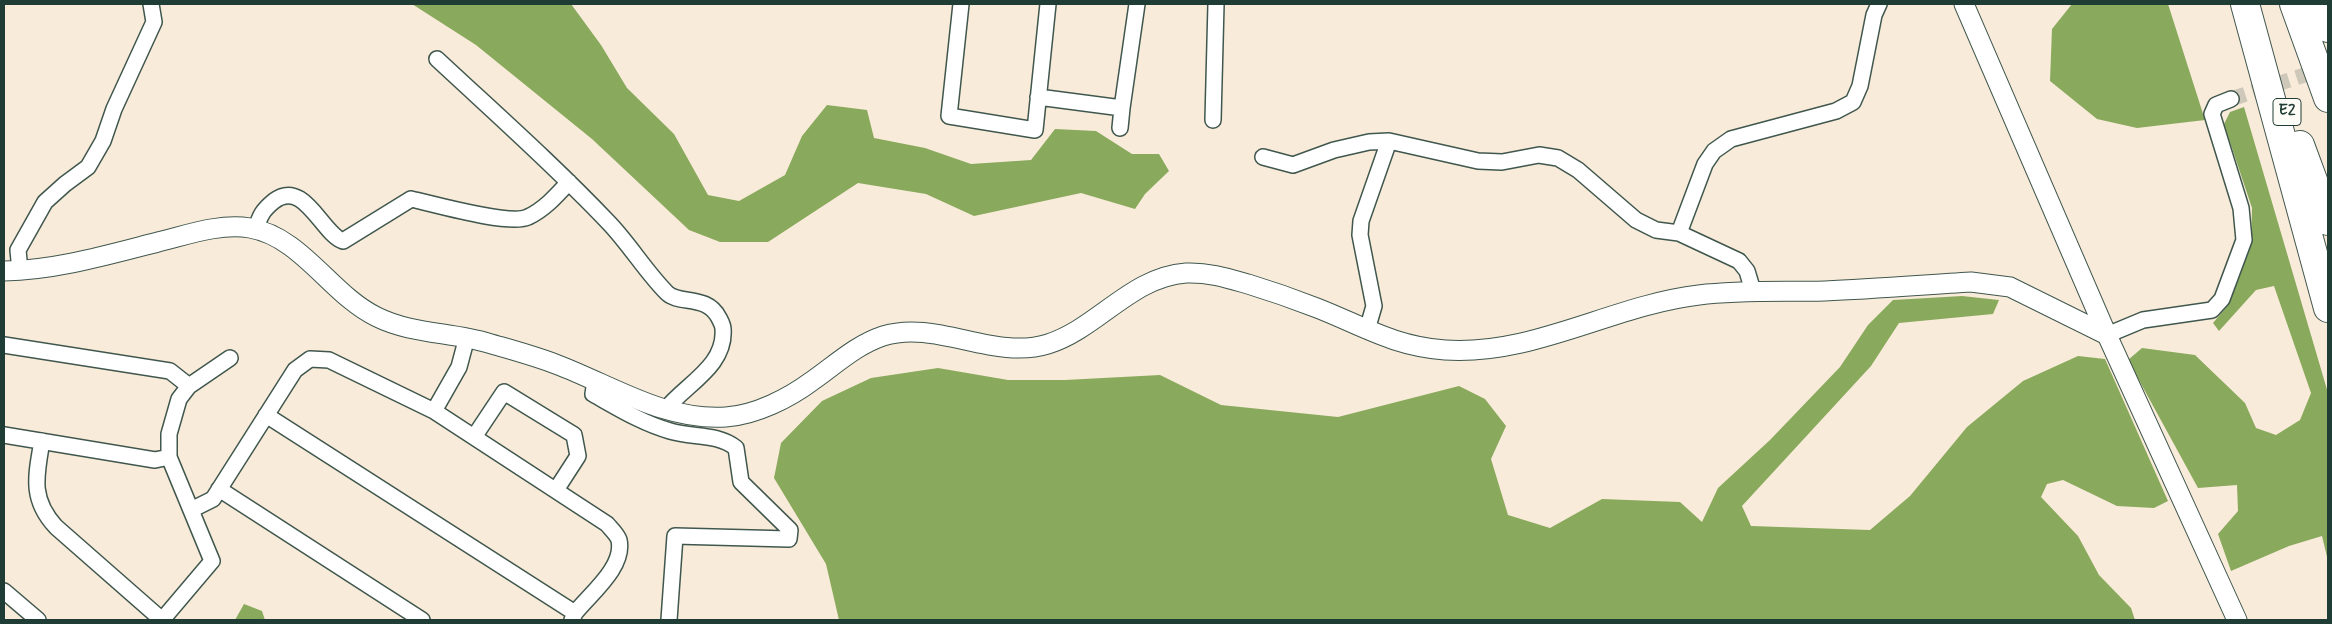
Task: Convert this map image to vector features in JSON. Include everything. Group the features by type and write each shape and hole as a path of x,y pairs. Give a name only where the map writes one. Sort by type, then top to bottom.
{"highway":[{"name":"E2","path":"2246,4 2328,221"},
{"path":"2246,4 2328,308"},
{"name":"E2","path":"2294,4 2328,98"},
{"path":"2318,4 2328,28"}],"street":[{"path":"151,4 154,22 114,109 103,141 88,167 64,184 46,202 18,250 12,271 76,263 198,232 230,227 256,229 282,241 309,262 346,298 374,317 404,328 467,337 562,366 634,399 683,414 728,417 767,406 806,385 854,350 886,335 921,333 1014,349 1048,344 1081,326 1121,298 1150,283 1182,273 1216,274 1268,290 1319,309 1402,344 1448,350 1500,348 1638,306 1699,295 1824,291 1971,282 2010,287 2107,335 2143,320 2212,310 2222,299 2244,240 2241,208 2212,114 2216,105 2232,99"},
{"path":"961,4 949,116 1035,130 1048,4"},
{"path":"1120,128 1136,4"},
{"path":"1213,120 1216,4"},
{"path":"1679,234 1705,164 1714,151 1731,139 1836,111 1853,102 1860,86 1874,15 1879,4"},
{"path":"1964,4 2232,618"},
{"path":"437,59 569,182 611,226 669,295 699,301 716,312 724,328 720,352 704,374 679,393 666,409"},
{"path":"1038,97 1122,108"},
{"path":"1367,330 1374,306 1360,235 1361,221 1389,141"},
{"path":"1263,157 1293,165 1334,150 1369,142 1389,141 1478,161 1502,162 1539,155 1558,158 1578,170 1636,220 1656,230 1679,234 1739,261 1747,271 1753,292"},
{"path":"256,229 260,212 278,198 292,197 307,203 335,238 343,241 411,199 507,219 527,218 548,204 569,182"},
{"path":"434,411 459,367 467,337"},
{"path":"4,345 170,371 190,386"},
{"path":"42,441 36,476 37,495 44,514 146,615 162,620 212,561 169,457 169,434 179,399 190,386 230,358"},
{"path":"191,510 213,498 266,415 296,370 310,359 329,360 434,411 556,490 607,524 619,538 620,553 612,569 573,616 266,415"},
{"path":"595,381 593,394 634,417 671,432 726,440 736,448 741,482 790,530 789,539 675,536 668,620"},
{"path":"474,436 504,392 574,435 578,456 556,490"},
{"path":"4,435 155,460 169,457"},
{"path":"219,489 422,620"},
{"path":"4,591 38,620"}],"green space":[{"path":"412,4 571,4 601,45 627,88 674,134 708,195 739,201 785,175 802,136 827,105 867,110 874,138 925,148 971,164 1031,160 1055,129 1096,131 1132,154 1159,154 1169,171 1145,194 1135,209 1081,193 974,216 926,194 858,183 768,242 720,242 689,230 592,139 476,45"},
{"path":"2072,4 2168,4 2205,120 2137,128 2097,119 2050,81 2052,29"},
{"path":"2244,107 2328,393 2328,561 2322,536 2289,546 2231,571 2218,534 2238,511 2237,485 2198,488 2128,360 2142,348 2195,355 2245,403 2256,428 2276,435 2300,420 2311,393 2274,286 2256,290 2219,331 2213,323 2229,304 2251,246 2252,208 2224,124 2230,112"},
{"path":"1962,296 1999,300 1993,314 1899,323 1871,366 1742,506 1751,526 1870,530 1910,496 1967,427 2023,381 2078,356 2105,359 2168,501 2154,508 2117,506 2063,480 2047,484 2041,497 2078,536 2099,575 2131,608 2135,620 839,620 826,564 774,478 781,443 822,401 871,378 938,368 1008,380 1065,380 1160,375 1221,405 1338,417 1459,386 1485,399 1506,426 1491,459 1508,515 1550,528 1602,499 1680,502 1702,522 1718,488 1770,440 1840,367 1868,325 1893,300"},
{"path":"244,604 262,611 265,620 235,620"}],"tunnel":[{"path":"2231,99 2323,69"}]}
